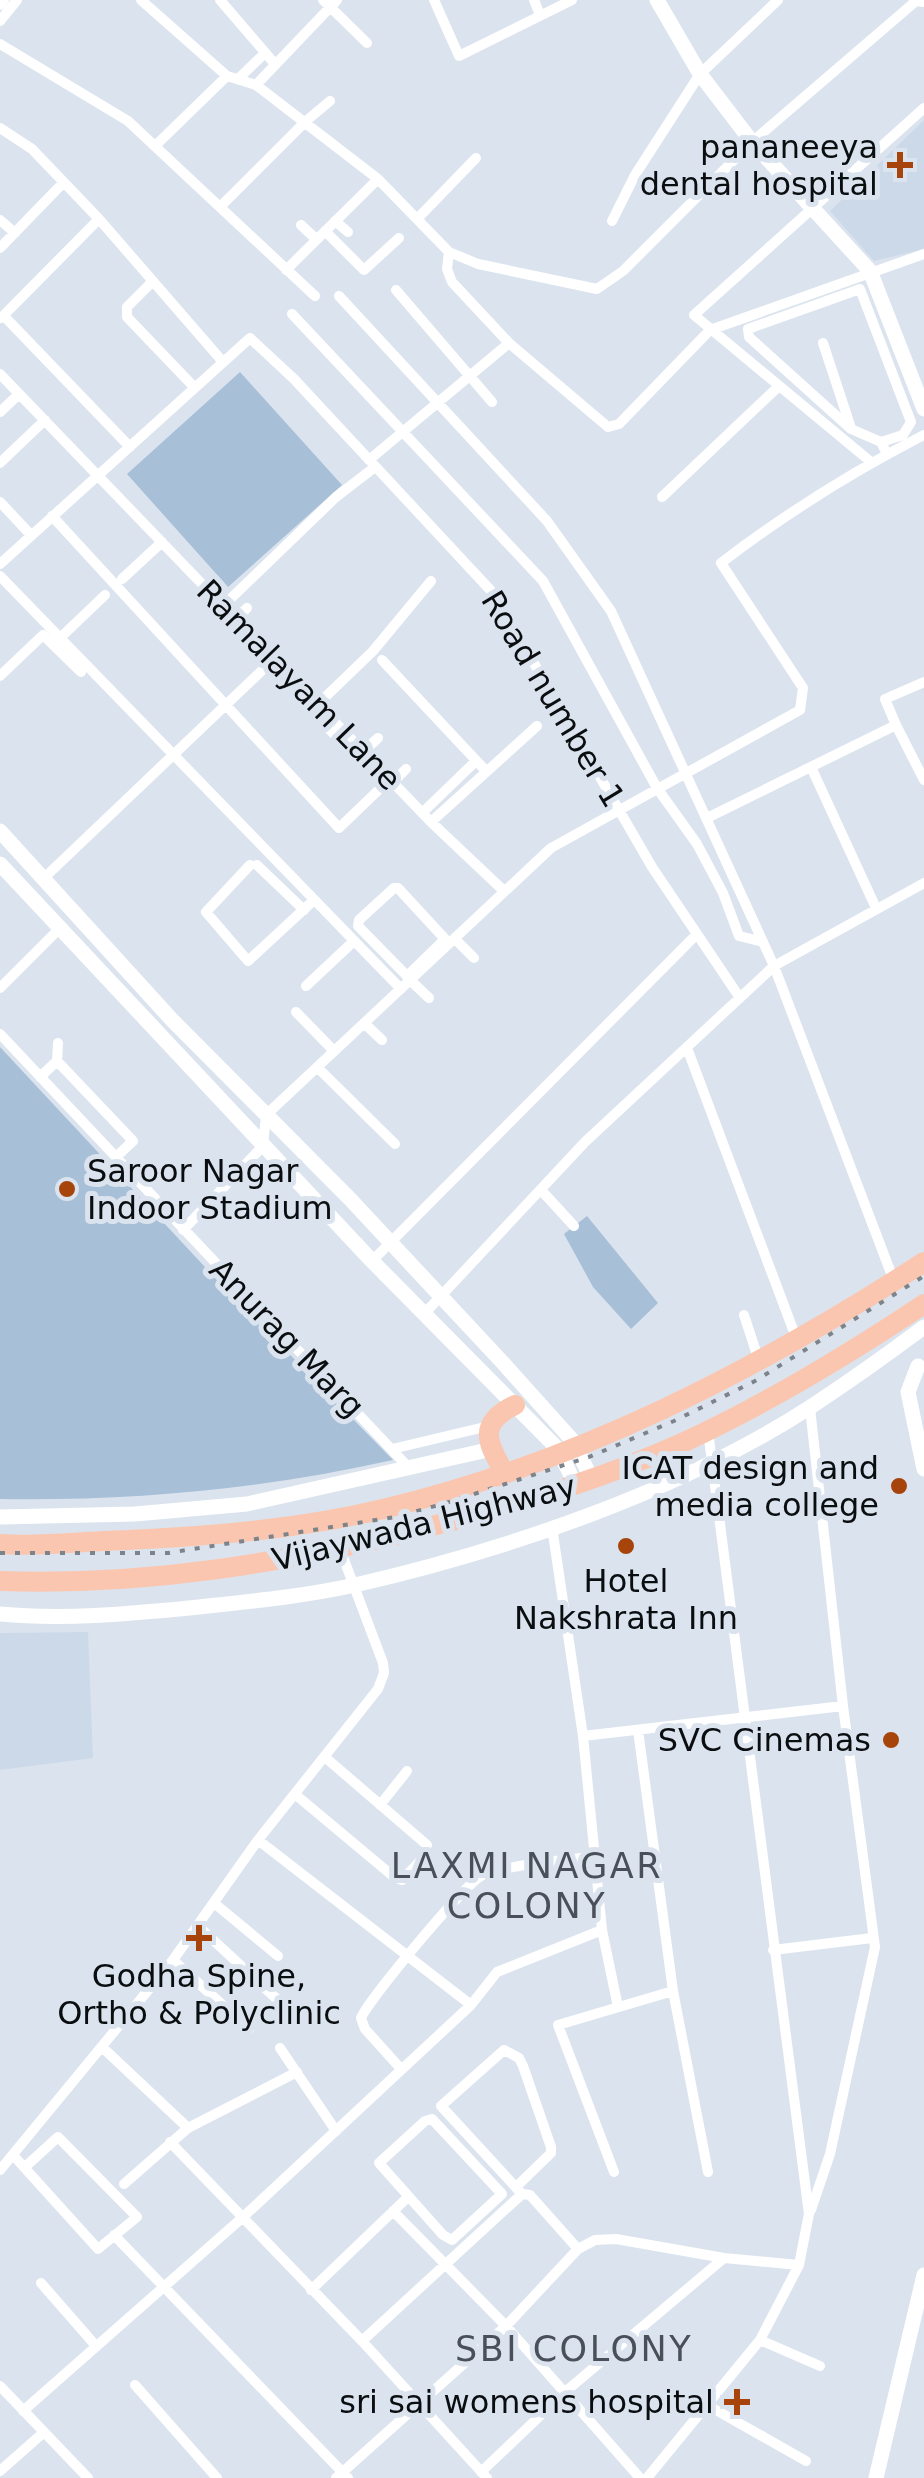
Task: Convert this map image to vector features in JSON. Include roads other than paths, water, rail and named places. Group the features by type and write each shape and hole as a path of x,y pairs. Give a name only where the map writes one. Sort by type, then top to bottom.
{"highway":[{"name":"Vijaywada Highway","path":"0,1544 216,1536 379,1510 504,1472 570,1451 759,1362 924,1262"},
{"name":"Vijaywada Highway","path":"0,1581 54,1583 219,1572 340,1550 584,1483 754,1408 905,1329 924,1304"},
{"path":"504,1472 488,1434 502,1411 515,1405"},
{"path":"216,1536 219,1572"}],"street":[{"path":"0,21 17,0"},
{"path":"142,0 232,78 256,86 378,179 448,252 478,264 597,289 624,271 752,142 916,1 924,2"},
{"path":"220,0 275,64"},
{"path":"434,0 459,56 572,0"},
{"path":"534,0 540,14"},
{"path":"657,0 700,74 752,142 870,270 890,356 911,422 903,435 881,442 852,429 749,337 748,329 858,288 890,356 924,409"},
{"path":"612,221 632,179 700,74 778,0"},
{"path":"256,86 330,2 367,43"},
{"path":"0,44 128,121 315,296"},
{"path":"155,146 265,53"},
{"path":"220,207 330,101"},
{"path":"871,462 694,315 924,108"},
{"path":"0,128 32,149 99,219 223,362 0,564"},
{"path":"418,218 476,158"},
{"path":"286,270 378,179"},
{"path":"0,248 64,183"},
{"path":"99,219 2,318 130,447"},
{"path":"0,220 15,233"},
{"path":"335,221 347,232 336,241"},
{"path":"301,225 336,241 364,270 399,238"},
{"path":"448,252 446,269 452,282 509,344 604,425 613,426 710,330 924,254"},
{"path":"153,281 127,307 127,317 194,388"},
{"path":"396,290 492,402"},
{"path":"339,296 547,521 595,586 642,674 774,966 894,1282"},
{"path":"292,314 543,581 656,788 697,844 723,892 739,936 763,942"},
{"name":"Road number 1","path":"223,362 250,338 494,594 619,810 740,998"},
{"path":"824,343 852,429"},
{"path":"223,606 403,432 509,344"},
{"name":"Ramalayam Lane","path":"0,374 318,704 347,741 504,892"},
{"path":"662,497 779,386"},
{"path":"0,412 20,394"},
{"path":"0,462 45,420"},
{"path":"183,1230 263,1146 266,1115 551,848 800,710 803,688 721,563 783,516 924,435"},
{"path":"881,442 886,454"},
{"path":"0,502 30,534"},
{"path":"52,516 339,828 406,769"},
{"path":"122,579 162,542"},
{"path":"0,576 60,638 79,666"},
{"path":"318,704 373,651 431,581"},
{"path":"60,638 105,595"},
{"path":"236,619 247,608"},
{"path":"0,676 43,636 173,755 354,941 429,998"},
{"path":"44,878 274,659"},
{"path":"382,660 486,770"},
{"path":"924,682 885,700 924,780"},
{"path":"707,818 896,725"},
{"path":"427,817 537,726"},
{"path":"329,729 347,741"},
{"path":"363,756 378,738"},
{"path":"427,817 476,761"},
{"path":"812,767 876,908"},
{"path":"0,831 504,1364 570,1451 584,1483"},
{"path":"14,846 0,861 59,929 487,1378 570,1451"},
{"path":"275,858 257,866 206,912 246,960 252,960 314,900"},
{"path":"257,866 304,910"},
{"path":"426,1313 585,1142 774,966 924,883"},
{"path":"398,888 444,941 408,976 384,963 358,923 398,888"},
{"path":"330,937 341,928"},
{"path":"0,988 59,929"},
{"path":"372,1260 697,934"},
{"path":"455,939 474,958"},
{"path":"306,986 354,941"},
{"path":"119,994 136,979"},
{"path":"296,1012 334,1051"},
{"path":"364,1022 382,1040"},
{"name":"Anurag Marg","path":"0,1034 409,1468"},
{"path":"40,1077 57,1061 58,1043"},
{"path":"687,1048 797,1340"},
{"path":"57,1061 133,1141 116,1157"},
{"path":"317,1067 395,1144"},
{"path":"540,1190 574,1226"},
{"path":"744,1315 759,1362"},
{"path":"0,1614 124,1614 248,1602 352,1586 442,1562 631,1498 711,1462 810,1408 905,1329 924,1327"},
{"path":"905,1329 921,1373 908,1392 924,1469"},
{"path":"487,1378 504,1364"},
{"path":"393,2211 506,2326 643,2478 760,2340 799,2265 809,2214 830,2154 875,1946 810,1408"},
{"path":"392,1449 490,1426"},
{"path":"708,1430 809,2214"},
{"path":"0,1517 135,1514 247,1504 492,1450"},
{"path":"552,1527 584,1736 602,1930 618,2007"},
{"path":"0,2170 173,1960 258,1840 378,1689 383,1663 340,1550"},
{"path":"584,1736 843,1706"},
{"path":"638,1730 672,1991 708,2172"},
{"path":"296,1796 394,1878 407,1877 426,1851 326,1758"},
{"path":"380,1805 407,1771"},
{"path":"258,1840 471,2005"},
{"path":"401,2070 365,2029 361,2018 471,1883 483,1876 596,1856"},
{"path":"214,1903 278,1956"},
{"path":"198,1926 293,2014"},
{"path":"22,2411 242,2218 471,2005 497,1972 602,1930"},
{"path":"773,1950 872,1938"},
{"path":"173,1960 249,2029"},
{"path":"614,2172 558,2026 672,1991"},
{"path":"102,2046 188,2128"},
{"path":"280,2048 336,2131"},
{"path":"362,2341 446,2265 519,2190 551,2154 523,2066 514,2054 504,2050 442,2106 519,2190 530,2195 578,2248"},
{"path":"124,2184 188,2128 297,2072"},
{"path":"432,2119 502,2194 456,2239 443,2235 378,2163 432,2119"},
{"path":"13,2154 98,2249 137,2216 58,2137 25,2167"},
{"path":"172,2140 484,2475 566,2392 724,2258"},
{"path":"24,2141 38,2155"},
{"path":"311,2290 408,2197"},
{"path":"114,2235 342,2476 506,2326 578,2248 595,2240 616,2239 724,2258 799,2265"},
{"path":"430,2248 443,2235"},
{"path":"876,2478 924,2276"},
{"path":"41,2283 96,2346"},
{"path":"760,2340 820,2366"},
{"path":"135,2385 217,2478"},
{"path":"0,2386 88,2478"},
{"path":"706,2405 806,2462"},
{"path":"0,2471 43,2432"}],"railway":[{"path":"0,1553 168,1553 395,1517 446,1503 589,1457 674,1421 755,1381 924,1276"}],"place":[{"name":"pananeeya dental hospital","path":"900,165"},
{"name":"Saroor Nagar Indoor Stadium","path":"67,1189"},
{"name":"ICAT design and media college","path":"899,1486"},
{"name":"Hotel Nakshrata Inn","path":"626,1546"},
{"name":"SVC Cinemas","path":"891,1740"},
{"name":"Godha Spine, Ortho & Polyclinic","path":"199,1938"},
{"name":"sri sai womens hospital","path":"737,2402"}],"district":[{"name":"LAXMI NAGAR COLONY","path":"527,1886"},
{"name":"SBI COLONY","path":"574,2349"}]}
